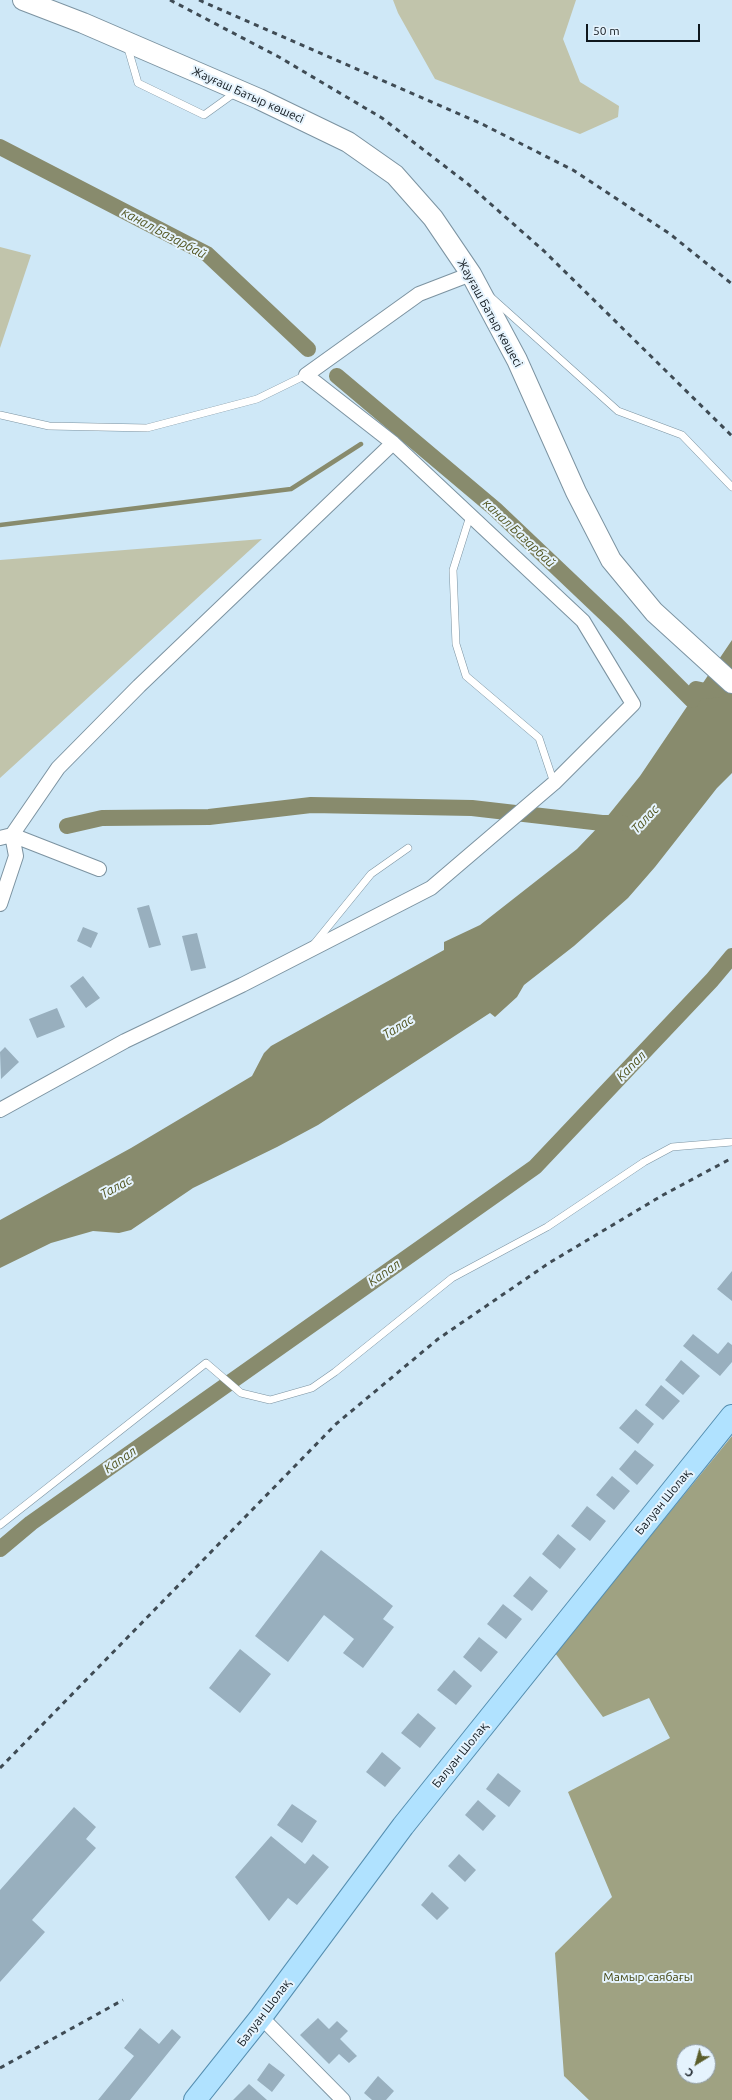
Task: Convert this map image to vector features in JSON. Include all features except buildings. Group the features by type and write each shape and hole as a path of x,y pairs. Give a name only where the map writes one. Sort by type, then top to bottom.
{"main road":[{"name":"Жауғаш Батыр көшесі","path":"23,0 126,41 239,90 348,142 394,175 433,218 475,280 517,360 576,492 611,560 654,612 686,643 732,683"},
{"name":"Балуан Шолақ","path":"195,2100 261,2017 403,1826 732,1416"}],"street":[{"path":"0,1110 125,1041 308,951 431,888 554,783 633,704 583,621 393,443 306,374 419,294 475,280"},
{"path":"6,836 58,768 139,686 393,443"},
{"path":"6,836 99,869"},
{"path":"0,904 16,856 6,836"},
{"path":"261,2017 343,2100"}],"lane":[{"path":"126,41 138,83 204,115 239,90"},
{"path":"475,280 618,410 682,435 732,487"},
{"path":"0,415 49,426 147,428 257,399 306,374"},
{"path":"470,516 453,570 456,644 466,676 539,738 554,783"},
{"path":"308,951 371,874 408,848"},
{"path":"0,1525 206,1363 241,1393 270,1400 312,1388 336,1372 452,1278 547,1227 644,1162 672,1147 732,1142"}],"shaded area":[{"path":"393,0 576,0 563,39 580,82 619,106 618,117 580,134 435,79 398,13"},
{"path":"0,247 31,255 0,348"},
{"path":"262,539 0,778 0,560"}],"green space":[{"name":"Мамыр саябағы","path":"732,1436 732,2100 589,2100 564,2076 555,1953 612,1897 568,1792 670,1738 649,1698 603,1717 555,1653"}],"water":[{"name":"Талас","path":"732,640 732,773 717,788 655,867 628,898 574,946 524,985 517,997 495,1017 490,1013 318,1125 193,1188 131,1230 119,1233 93,1231 51,1243 0,1268 0,1220 131,1148 252,1076 264,1053 271,1046 444,950 444,942 480,925 577,849 602,823 640,776"}],"waterway":[{"name":"канал Базарбай","path":"0,147 207,254 308,349"},
{"name":"канал Базарбай","path":"337,376 495,509 615,623 692,700 696,689 705,691 719,689"},
{"path":"0,525 291,489 361,444"},
{"path":"67,826 102,818 209,817 311,805 472,808 602,823 622,823"},
{"name":"Капал","path":"0,1549 31,1523 535,1167 712,980 732,956"}],"railway":[{"path":"170,0 279,57 382,118 468,184 544,251 732,436"},
{"path":"199,0 482,124 573,170 670,234 732,284"},
{"path":"0,1768 336,1424 438,1339 549,1263 663,1195 732,1158"},
{"path":"0,2068 123,2000"}]}
